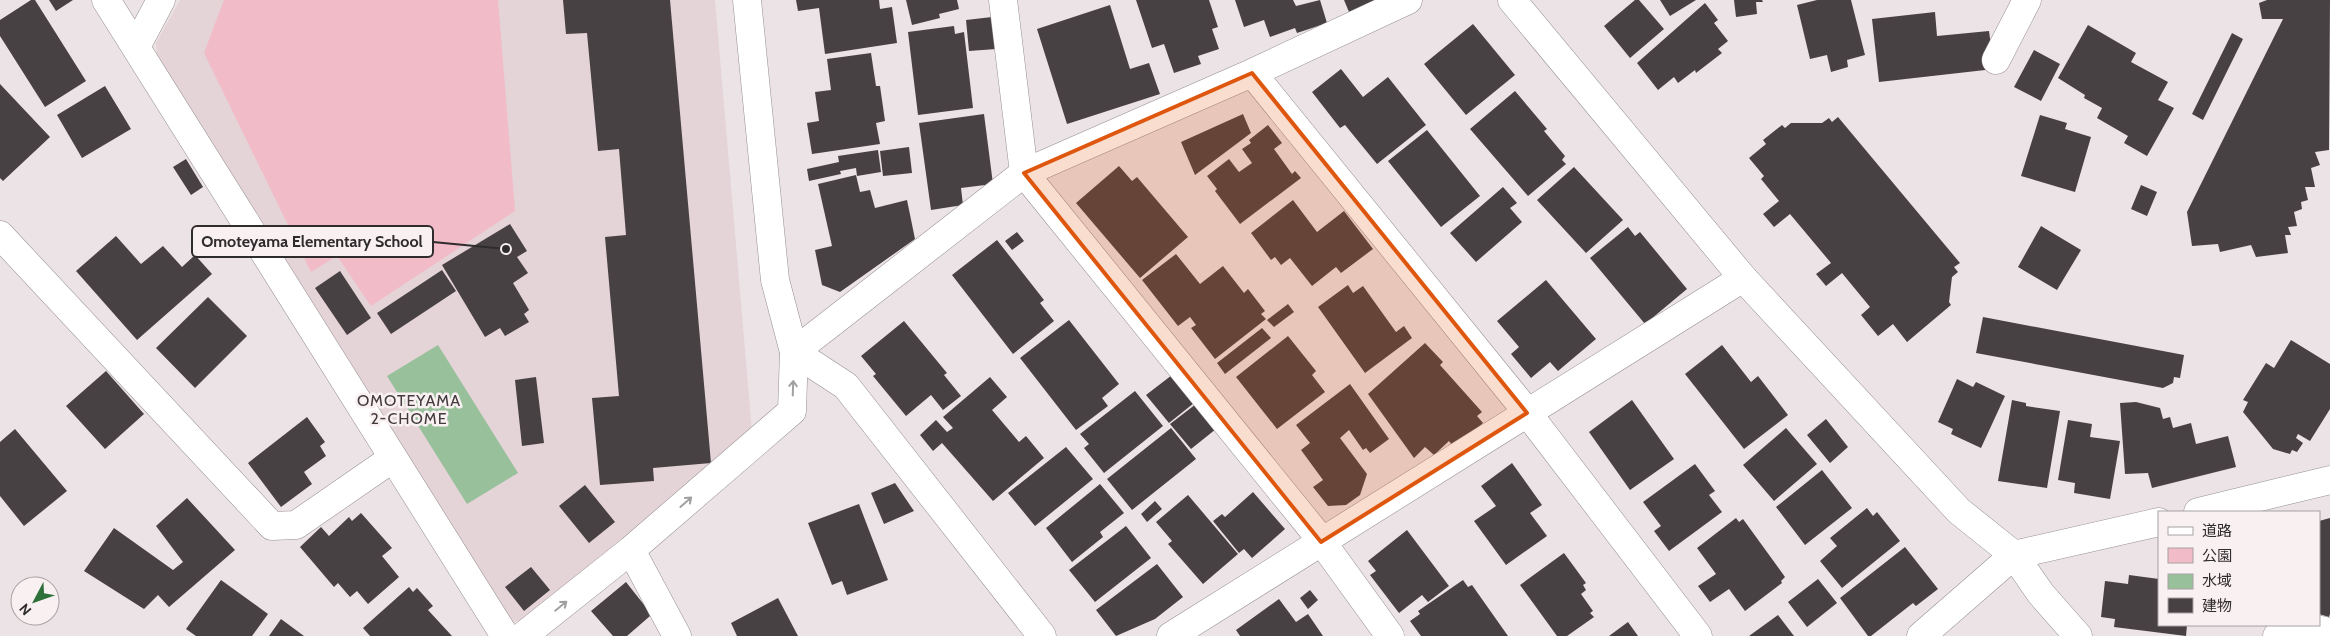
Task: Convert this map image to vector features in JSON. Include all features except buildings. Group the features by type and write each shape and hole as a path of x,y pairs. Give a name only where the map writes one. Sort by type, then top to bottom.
{"street":[{"path":"106,0 504,636"},
{"path":"136,47 161,0"},
{"path":"523,636 631,550 792,411 794,352 775,280 747,0"},
{"path":"1002,0 1024,173 1321,542 1390,636"},
{"path":"794,352 1024,173 1252,73 1408,0"},
{"path":"1512,0 1743,278 1959,511 2014,555 2041,594 2078,636"},
{"path":"1996,60 2027,0"},
{"path":"1252,73 1527,413 1698,636"},
{"path":"0,235 272,526 296,525 393,458"},
{"path":"1171,636 1743,278"},
{"path":"794,352 846,386 1042,636"},
{"path":"2202,511 2330,480"},
{"path":"1921,636 2014,555 2158,522"},
{"path":"631,550 677,636"},
{"path":"2277,636 2316,629 2330,632"}],"highlighted area":[{"path":"1252,73 1527,413 1321,542 1024,173"}],"shaded area":[{"path":"180,0 715,0 752,432 522,620 513,622 158,66 156,43"}],"green space":[{"path":"224,0 498,0 515,211 371,306 337,256 311,272 204,53"}],"water":[{"path":"438,345 518,473 467,504 387,376"}],"place":[{"name":"Omoteyama Elementary School","path":"506,249"}],"district":[{"name":"OMOTEYAMA 2-CHOME","path":"409,409"}]}
